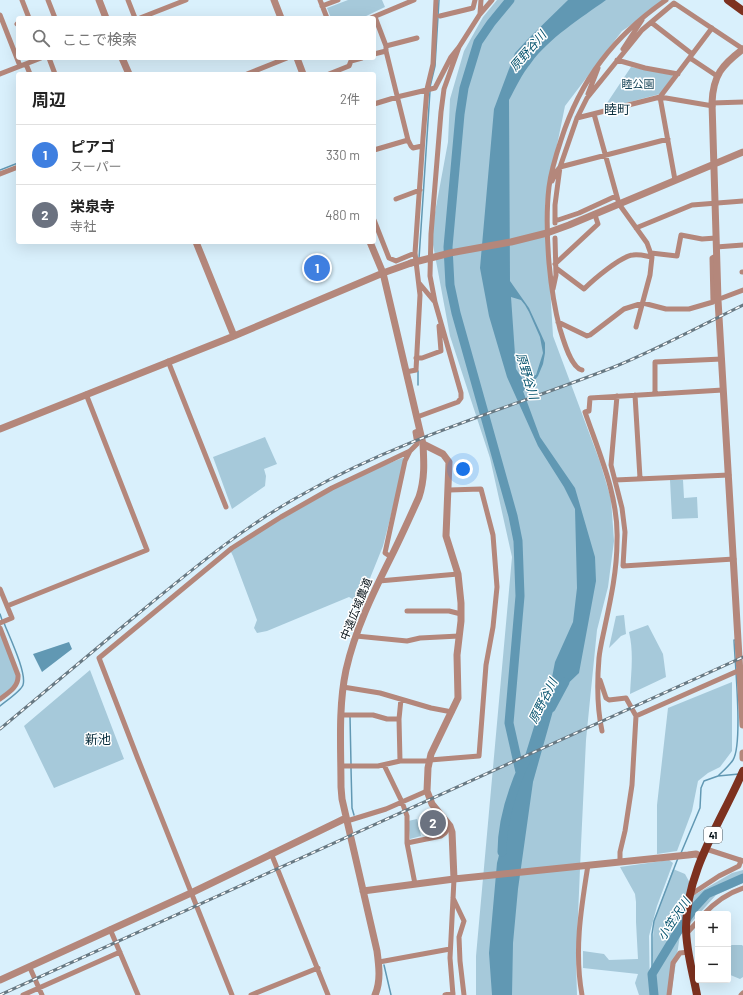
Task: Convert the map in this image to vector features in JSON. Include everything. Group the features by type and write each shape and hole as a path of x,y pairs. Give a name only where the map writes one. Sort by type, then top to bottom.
{"main road":[{"path":"728,0 743,11"},
{"name":"41","path":"697,995 686,931 689,898 696,870 740,784 743,771"}],"street":[{"path":"22,0 28,16"},
{"path":"48,0 54,16"},
{"path":"99,0 105,16"},
{"path":"128,0 134,16"},
{"path":"145,16 186,0"},
{"path":"274,0 280,16"},
{"path":"320,0 326,16"},
{"path":"322,6 338,0"},
{"path":"375,16 400,3 414,0"},
{"path":"406,372 416,370 420,295 415,254 427,89 433,64 436,0"},
{"path":"440,16 473,8 475,0"},
{"path":"480,14 481,0"},
{"path":"376,103 435,88 451,57 480,14 492,0"},
{"path":"582,370 575,366 570,357 558,322 552,293 547,232 549,187 556,154 566,124 582,88 601,60 626,32 644,16 666,0"},
{"path":"587,98 642,30 674,3 743,49 729,60 722,68 712,88 716,203 716,256 723,390 741,643 743,725"},
{"path":"0,15 16,50"},
{"path":"617,60 644,16"},
{"path":"652,23 717,76"},
{"path":"376,24 386,48 410,146 413,148 422,146"},
{"path":"675,180 660,98 712,28"},
{"path":"376,53 386,48 417,38"},
{"path":"417,417 458,402 461,398 434,302 430,276 430,234 441,112 444,89 459,47"},
{"path":"21,60 28,72"},
{"path":"0,74 36,60"},
{"path":"49,60 54,72"},
{"path":"123,60 128,72"},
{"path":"252,72 281,60"},
{"path":"298,60 303,72"},
{"path":"335,72 349,66 351,61 355,60"},
{"path":"601,60 587,98 577,118 560,167 555,205 555,222 616,196"},
{"path":"617,60 645,68 678,74"},
{"path":"577,118 660,98 712,105 743,102"},
{"path":"594,114 619,204 646,243 651,255 650,276 636,327"},
{"path":"549,187 560,167 668,139"},
{"path":"376,149 408,140"},
{"path":"0,429 234,336 383,273 411,263 450,253 511,242 569,225 743,152"},
{"path":"0,174 16,168"},
{"path":"396,199 420,190"},
{"path":"636,228 692,205 743,201"},
{"path":"556,266 598,224 595,214"},
{"path":"376,225 389,258 396,261 415,254"},
{"path":"556,266 584,289 595,278 610,267 631,255 678,256 681,235 702,239 716,238"},
{"path":"552,293 556,266 555,238"},
{"path":"197,244 234,336"},
{"name":"中遠広域農道","path":"371,244 383,273 424,444 424,470 419,497 370,600 356,636 343,687 341,715 342,793 379,962 378,982 375,995"},
{"path":"716,247 743,245"},
{"path":"558,322 587,336 624,308 643,304 666,309 689,309 713,302 712,258 716,256"},
{"path":"418,282 434,302"},
{"path":"722,298 743,290"},
{"path":"416,358 422,358 441,351 438,313"},
{"path":"655,394 655,362 722,360"},
{"path":"168,361 226,507"},
{"path":"602,731 598,715 599,658 616,569 618,540 616,514 610,488 585,412 589,410 590,398 723,390"},
{"path":"7,606 147,550 86,394"},
{"path":"635,395 640,478"},
{"path":"617,396 611,465 622,508 625,532 623,566 734,559"},
{"path":"391,557 385,553 405,461 410,451 417,444 415,432 420,430"},
{"path":"424,444 444,454 450,466 446,536 458,574 461,614 457,655 458,698 430,760 427,791 432,804 450,826 453,838 454,879 450,949 453,994 445,995"},
{"path":"232,995 99,658 232,548 281,517 332,488 410,451"},
{"path":"616,480 729,475"},
{"path":"341,766 378,766 400,761 479,756 486,665 493,627 497,587 493,536 481,489 448,490"},
{"path":"379,581 458,574"},
{"path":"0,589 12,618 0,623"},
{"path":"406,611 449,612 461,614"},
{"path":"0,628 19,681 16,686 0,700"},
{"path":"356,636 407,640 459,636"},
{"path":"599,671 606,698 609,700 626,698 636,716 632,785 625,831 620,852 620,862"},
{"path":"636,716 741,672"},
{"path":"343,687 380,693 452,712"},
{"path":"400,761 399,719 401,699"},
{"path":"341,715 373,715 387,719 399,719"},
{"path":"743,753 743,758"},
{"path":"384,765 402,802 406,816 407,843 415,884"},
{"path":"0,980 30,968 110,929 191,893 271,853 347,820 386,809 427,791"},
{"path":"407,843 442,836 450,826"},
{"path":"689,898 719,876 739,866 742,860 706,849"},
{"path":"271,853 328,995"},
{"path":"363,891 454,879 585,865 696,854 702,857"},
{"path":"582,995 578,973 578,936 585,865"},
{"path":"707,911 712,905 733,891 743,888"},
{"path":"453,898 464,921 459,937 464,995"},
{"path":"686,931 695,924"},
{"path":"110,929 138,995"},
{"path":"379,962 450,949"},
{"path":"23,995 120,952"},
{"path":"669,995 673,963 680,953 689,952"},
{"path":"30,968 42,995"},
{"path":"251,995 318,968"}],"green space":[{"path":"348,0 382,0 385,7 366,16 330,16 327,8"},
{"path":"497,0 668,0 622,31 565,106 545,204 553,336 600,462 611,499 614,541 608,587 597,630 586,740 576,963 577,995 476,995 476,956 512,557 490,458 450,336 431,234 448,142 450,99 464,51 483,17"},
{"name":"睦公園","path":"631,67 673,76 660,94 603,109"},
{"path":"265,437 277,464 264,469 266,476 265,486 232,509 213,457"},
{"path":"405,457 383,546 360,603 349,597 267,631 257,633 254,628 257,620 230,550 253,535 359,475"},
{"path":"670,480 683,480 684,498 697,497 698,518 672,519"},
{"path":"624,615 626,634 621,636 609,648 616,616"},
{"path":"648,625 663,654 666,677 630,694 632,655 629,632"},
{"path":"0,632 18,675 18,683 0,697"},
{"path":"90,670 124,759 54,788 24,726"},
{"path":"732,682 732,751 720,767 708,773 698,781 692,811 677,851 657,854 657,805 668,708"},
{"path":"417,819 421,836 410,839 408,821"},
{"path":"669,860 673,863 657,906 649,936 650,995 639,995 635,983 638,974 583,968 583,951 604,954 609,960 638,959 635,894 620,867"},
{"path":"673,869 685,874 696,894 732,873 743,870 743,883 716,895 702,911 695,911 695,918 680,935 671,995 654,995 652,955 654,921"},
{"path":"731,946 743,946 743,977 740,979 731,975"}],"water":[{"path":"568,0 606,0 566,29 538,54 519,81 509,100 510,281 529,308 545,343 543,364 538,376 528,389 523,391 540,437 575,488 595,557 596,581 579,673 558,693 533,782 518,889 513,943 512,995 492,995 489,953 497,863 520,772 537,717 549,693 555,662 573,622 577,588 575,509 564,487 538,446 507,377 489,316 480,268 494,109 515,53","holes":["511,297 521,300 529,312 540,337 543,353 536,375 522,378 516,369"]},
{"path":"69,642 72,649 42,672 33,654"}],"waterway":[{"path":"430,87 435,66 439,0"},
{"name":"原野谷川","path":"510,0 478,42 464,88 460,114 448,247 450,285 456,313 513,516 518,541 520,596 509,723 520,772"},
{"path":"419,259 430,91"},
{"path":"0,170 16,164"},
{"path":"418,371 418,385"},
{"path":"0,614 2,620"},
{"path":"0,706 22,687 24,679 20,664 4,623"},
{"path":"718,776 733,760 738,738 735,640"},
{"name":"原野谷川","path":"551,708 565,682"},
{"path":"350,716 351,764"},
{"name":"原野谷川","path":"502,852 502,840 506,817 516,784 525,762"},
{"path":"351,768 352,808 354,815"},
{"path":"681,853 700,808 701,788 704,781 718,776 739,774"},
{"path":"652,974 652,934 654,921 678,858"},
{"name":"小笠沢川","path":"654,995 652,974 680,928 695,907 707,894 743,878"},
{"path":"384,965 391,995"}],"railway":[{"path":"0,729 216,551 282,506 342,473 380,456 457,425 614,367 663,345 743,305"},
{"path":"0,995 743,657"}],"place":[{"name":"ピアゴ","path":"317,268"},
{"name":"栄泉寺","path":"433,823"}],"district":[{"name":"睦町","path":"617,109"},
{"name":"新池","path":"98,739"}]}
